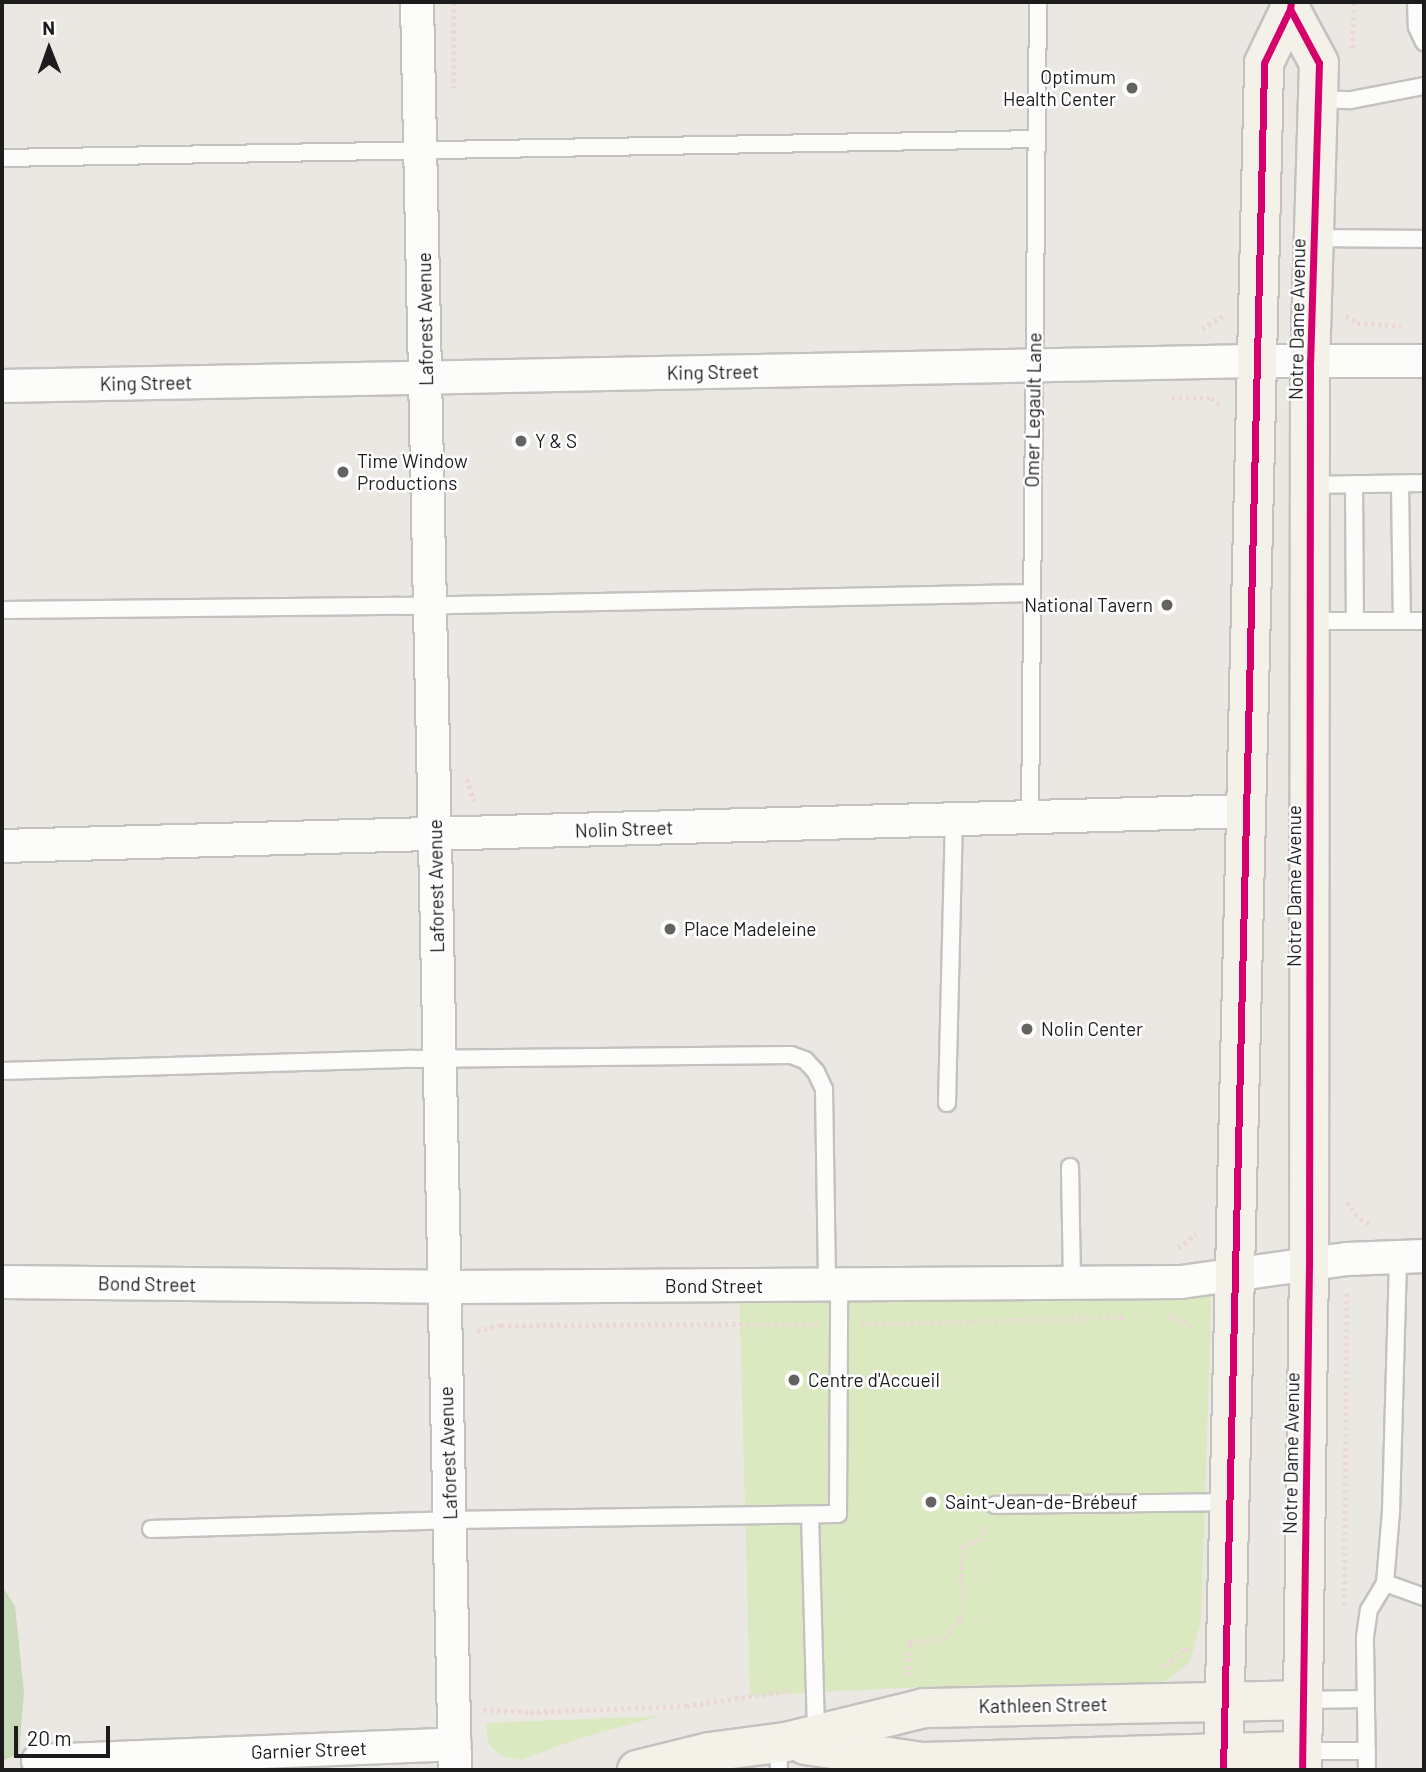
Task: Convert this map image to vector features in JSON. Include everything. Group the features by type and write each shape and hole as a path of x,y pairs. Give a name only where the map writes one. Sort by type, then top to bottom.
{"main road":[{"name":"Notre Dame Avenue","path":"1291,5 1320,63 1310,361 1309,1264 1303,1761"},
{"name":"Notre Dame Avenue","path":"1224,1761 1264,63 1291,5"},
{"name":"Kathleen Street","path":"790,1747 924,1708 1304,1700"},
{"name":"Kathleen Street","path":"636,1770 709,1752 790,1747 923,1762 1303,1761"}],"street":[{"name":"Laforest Avenue","path":"417,2 455,1757"},
{"name":"King Street","path":"2,386 1255,361 1424,361"},
{"name":"Nolin Street","path":"2,846 1247,811"},
{"name":"Bond Street","path":"2,1282 444,1287 1072,1284 1181,1282 1309,1264 1411,1257"},
{"name":"Garnier Street","path":"38,1761 455,1757"}],"lane":[{"name":"Omer Legault Lane","path":"1030,818 1038,2"},
{"path":"1416,2 1417,27 1424,42"},
{"path":"1318,99 1351,100 1424,86"},
{"path":"2,158 1037,139"},
{"path":"1314,238 1424,239"},
{"path":"1310,485 1424,483"},
{"path":"1354,484 1355,621"},
{"path":"1400,484 1402,621"},
{"path":"2,610 430,606 1031,593"},
{"path":"1310,621 1424,621"},
{"path":"947,1102 954,820"},
{"path":"2,1071 440,1058 791,1055 805,1060 816,1072 824,1089 833,1286 839,1324 838,1514 450,1520 151,1529"},
{"path":"1070,1167 1072,1284"},
{"path":"1367,1770 1365,1637 1369,1611 1385,1584 1411,1257"},
{"path":"995,1505 1231,1502"},
{"path":"790,1747 810,1515"},
{"path":"1385,1584 1424,1597"},
{"path":"1304,1700 1365,1699"},
{"path":"1303,1761 1367,1751"}],"path":[{"path":"1348,1202 1360,1219 1374,1226"},
{"path":"1157,1317 1171,1316 1192,1329"},
{"path":"445,1331 480,1331 501,1325 839,1324 1130,1317"},
{"path":"909,1685 909,1642 944,1638 955,1628 960,1619 961,1547 982,1541 995,1505"}],"green space":[{"path":"739,1284 1212,1285 1201,1621 1190,1662 1156,1689 920,1687 750,1696"},
{"path":"2,1586 15,1606 24,1692 19,1754 2,1761"},
{"path":"661,1716 584,1737 520,1760 501,1756 488,1743 486,1723"}],"cycle path":[{"path":"1223,1770 1264,63 1291,2"},
{"path":"1290,9 1319,63 1310,361 1309,1264 1302,1770"}],"place":[{"name":"Optimum Health Center","path":"1132,88"},
{"name":"Y & S","path":"521,441"},
{"name":"Time Window Productions","path":"343,472"},
{"name":"National Tavern","path":"1167,605"},
{"name":"Place Madeleine","path":"670,929"},
{"name":"Nolin Center","path":"1027,1029"},
{"name":"Centre d'Accueil","path":"794,1380"},
{"name":"Saint-Jean-de-Brébeuf","path":"931,1502"}]}
